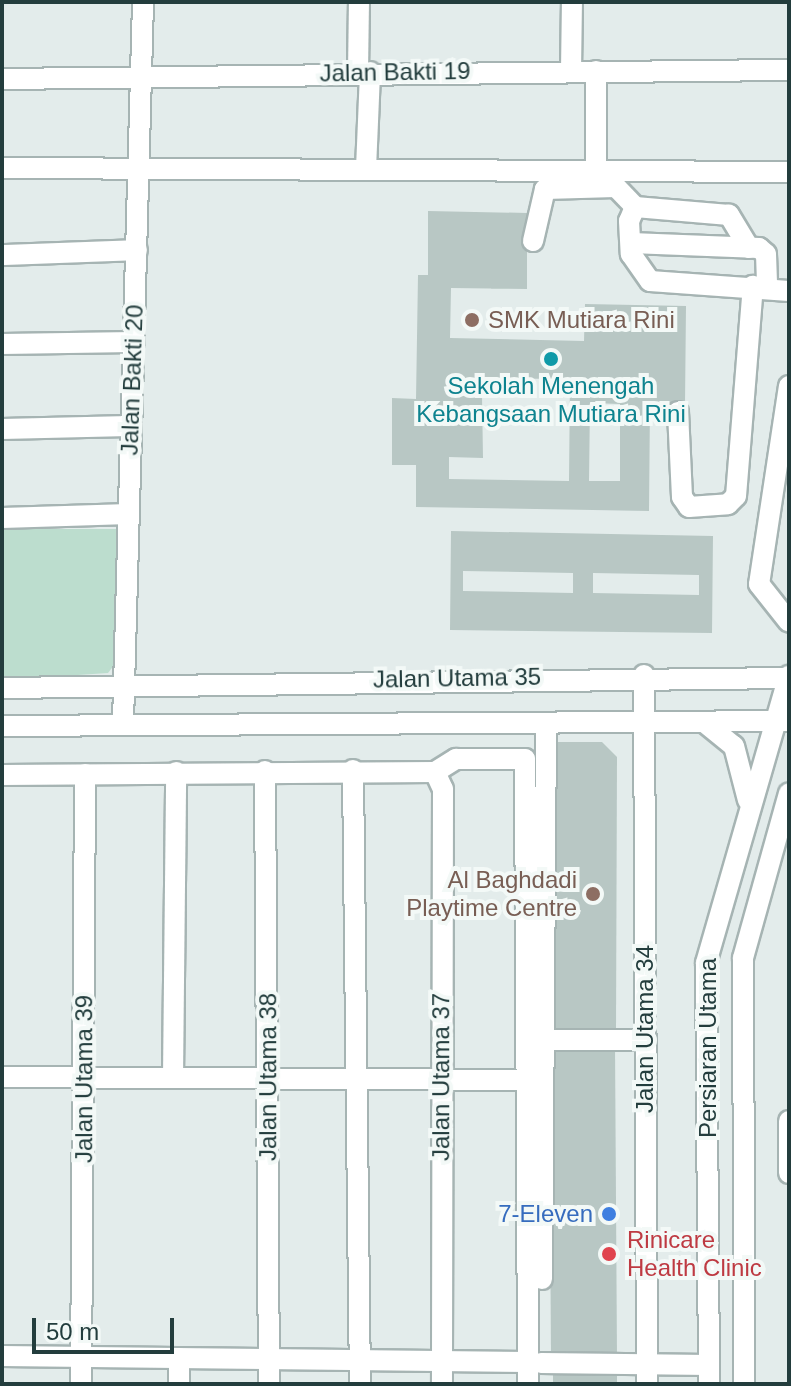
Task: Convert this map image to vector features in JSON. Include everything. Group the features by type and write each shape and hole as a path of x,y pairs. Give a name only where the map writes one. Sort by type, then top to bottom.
{"street":[{"name":"Jalan Bakti 20","path":"125,684 129,426 144,76 143,2"},
{"path":"359,2 366,169"},
{"path":"571,71 572,2"},
{"name":"Jalan Bakti 19","path":"2,79 364,72 789,70"},
{"path":"596,71 596,170"},
{"path":"2,168 789,172"},
{"path":"533,241 545,189 616,187 635,207 729,215 749,248"},
{"path":"635,207 631,243 638,272 650,281 760,286 789,291"},
{"path":"631,243 749,248 766,254 736,496 728,504 689,507 682,497 678,412"},
{"path":"2,255 137,250"},
{"path":"2,344 134,342"},
{"path":"789,386 759,584 789,622"},
{"path":"2,429 129,426"},
{"path":"2,518 129,514"},
{"name":"Jalan Utama 35","path":"2,688 644,675 789,677"},
{"name":"Jalan Utama 34","path":"644,675 647,1375"},
{"name":"Persiaran Utama","path":"709,1374 706,963 748,810 783,722 789,677"},
{"path":"123,723 125,684"},
{"path":"704,722 734,746 748,810"},
{"name":"Jalan Utama 35","path":"2,726 783,722"},
{"path":"528,1384 534,1362 544,1040 546,723"},
{"path":"2,775 353,770 435,772 456,759 525,759 534,1362 541,1384"},
{"path":"353,770 360,1384"},
{"name":"Jalan Utama 38","path":"265,771 269,1384"},
{"path":"173,1076 176,772"},
{"name":"Jalan Utama 37","path":"435,772 443,789 442,1384"},
{"name":"Jalan Utama 39","path":"81,1384 85,774"},
{"name":"Persiaran Utama","path":"744,1384 743,958 789,793"},
{"path":"544,1040 645,1040"},
{"path":"2,1077 441,1076 528,1080"},
{"path":"789,1121 789,1173"},
{"path":"2,1356 534,1362 647,1375 709,1374"},
{"path":"179,1358 179,1384"}],"green space":[{"path":"2,529 118,529 115,664 108,673 2,680"}],"building":[{"name":"Sekolah Menengah Kebangsaan Mutiara Rini","path":"428,211 527,213 527,289 451,288 450,338 584,341 585,304 686,306 685,404 650,404 649,511 416,507 416,465 392,465 392,398 416,399 418,275 428,275","holes":["450,378 570,379 569,481 449,479 449,457 483,458 482,396 450,396","590,403 620,404 620,481 589,481"]},
{"path":"451,531 713,536 712,633 450,630","holes":["463,571 573,573 573,593 463,591","593,573 699,575 699,595 593,593"]},
{"path":"552,742 602,742 617,757 616,1032 552,1032"},
{"path":"549,1045 615,1045 617,1357 551,1357"},
{"path":"617,1369 617,1384 553,1384 553,1371"}],"place":[{"name":"SMK Mutiara Rini","path":"472,320"},
{"name":"Sekolah Menengah Kebangsaan Mutiara Rini","path":"551,359"},
{"name":"Al Baghdadi Playtime Centre","path":"593,894"},
{"name":"7-Eleven","path":"609,1214"},
{"name":"Rinicare Health Clinic","path":"609,1254"}]}
